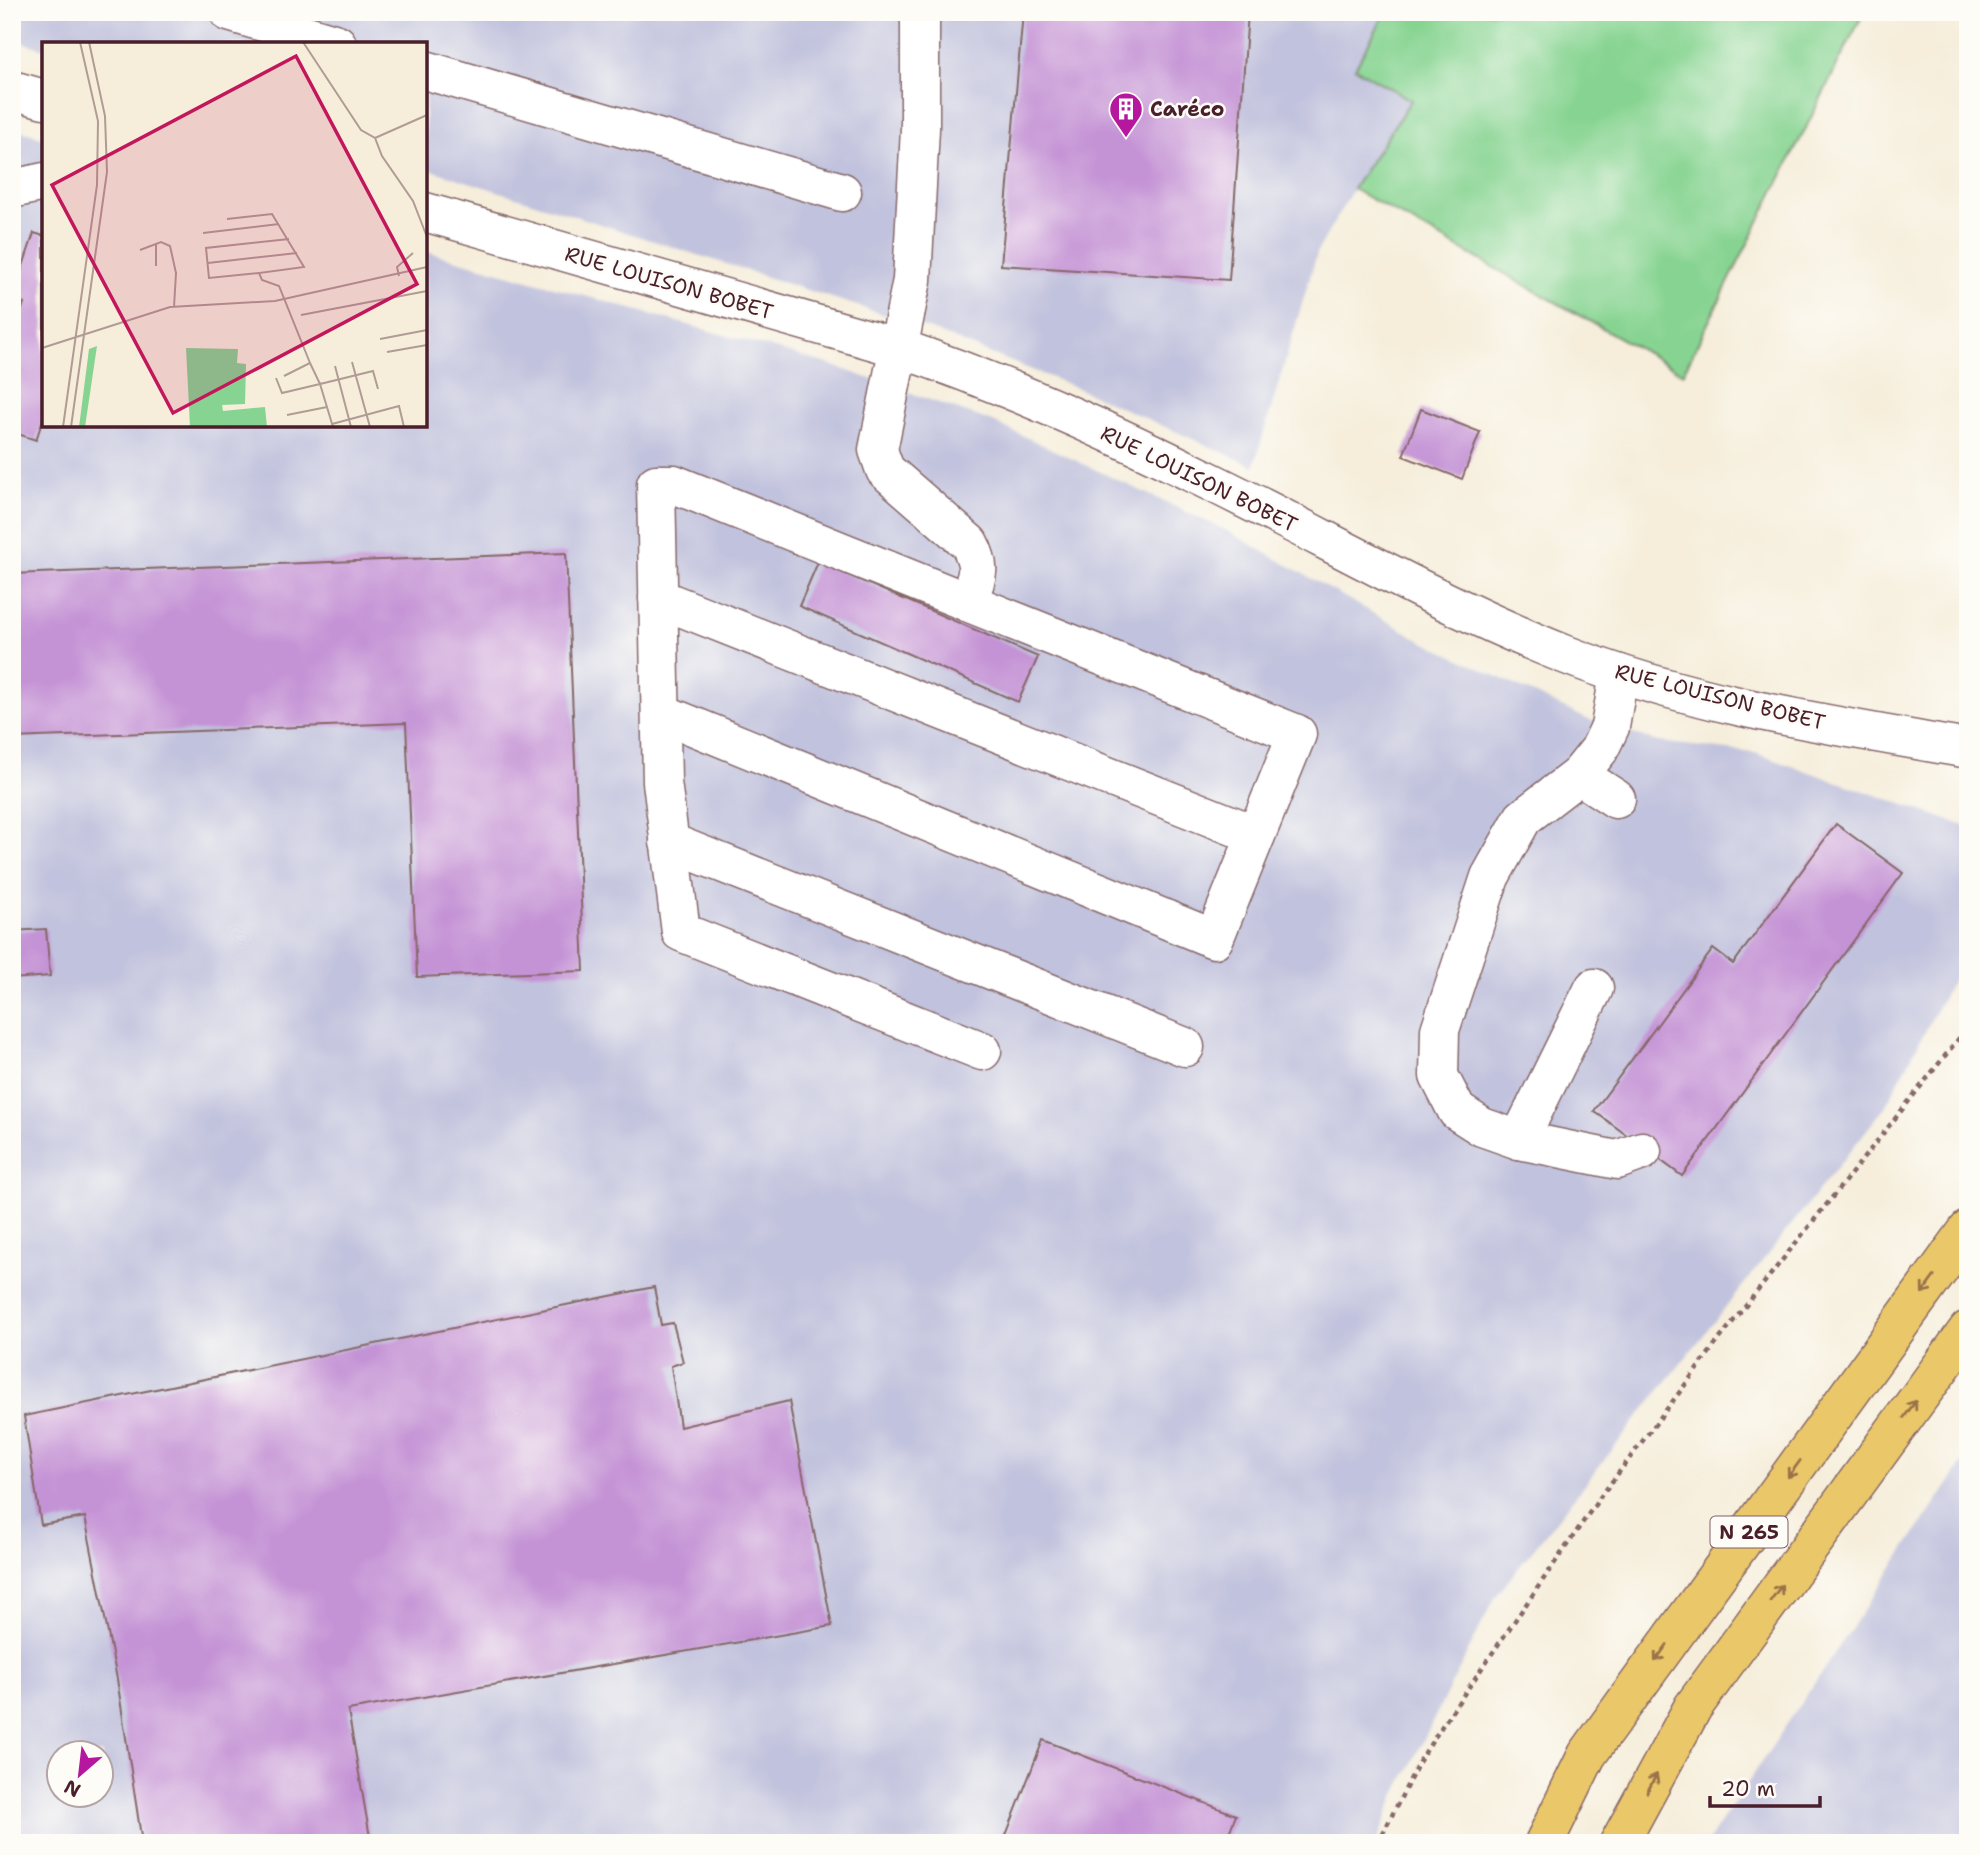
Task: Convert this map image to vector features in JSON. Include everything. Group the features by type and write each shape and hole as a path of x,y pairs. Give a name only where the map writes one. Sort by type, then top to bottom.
{"highway":[{"name":"N 265","path":"1544,1843 1587,1755 1968,1230"},
{"name":"N 265","path":"1619,1843 1693,1707 1968,1330"}],"street":[{"path":"229,12 330,42"},
{"path":"920,12 920,129 913,267 878,450 885,470 969,543 977,559 978,573 967,602"},
{"path":"427,71 842,192"},
{"path":"12,90 42,98"},
{"path":"12,189 42,182"},
{"name":"RUE LOUISON BOBET","path":"427,213 899,348 1048,406 1207,480 1446,604 1642,683 1803,720 1968,749"},
{"path":"660,713 1214,939 1297,734 674,484 656,484 660,713 662,782 681,932 982,1051"},
{"path":"658,598 1256,835"},
{"path":"1619,674 1610,727 1599,750 1580,775 1523,818 1490,877 1440,1030 1439,1076 1457,1111 1482,1127 1519,1140 1617,1160 1642,1151"},
{"path":"1580,775 1616,799"},
{"path":"669,842 1185,1047"},
{"path":"1519,1140 1594,988"}],"path":[{"path":"1378,1843 1419,1762 1444,1723 1601,1496 1728,1328 1968,1027"}],"shaded area":[{"path":"12,12 1386,12 1355,68 1411,99 1353,189 1318,250 1254,466 1077,388 926,328 427,169 427,42 42,42 42,48 12,39"},
{"path":"12,128 42,137 42,427 427,427 427,252 828,364 993,422 1227,531 1424,642 1589,720 1659,742 1755,753 1968,827 1968,950 1885,1107 1496,1596 1395,1796 1376,1843 12,1843"},
{"path":"1968,1455 1968,1843 1707,1843"}],"green space":[{"path":"1386,12 1864,12 1683,373 1353,189 1411,100 1355,68"}],"building":[{"name":"Caréco","path":"1023,12 1248,12 1229,280 1001,265"},
{"path":"34,233 42,235 42,422 36,440 12,432 12,339 24,303 12,299"},
{"path":"1421,409 1480,432 1462,479 1403,456"},
{"path":"566,553 584,971 417,977 406,723 12,738 12,574"},
{"path":"818,562 1038,657 1018,702 799,606"},
{"path":"1836,824 1903,873 1682,1176 1594,1111 1713,949 1733,964"},
{"path":"46,929 50,976 12,979 12,931"},
{"path":"654,1287 661,1325 673,1323 683,1362 671,1366 680,1427 789,1401 832,1626 348,1710 371,1843 142,1843 117,1679 85,1517 41,1525 24,1416"},
{"path":"1043,1740 1236,1815 1225,1843 1003,1843"}],"place":[{"name":"Caréco","path":"1126,139"}]}
